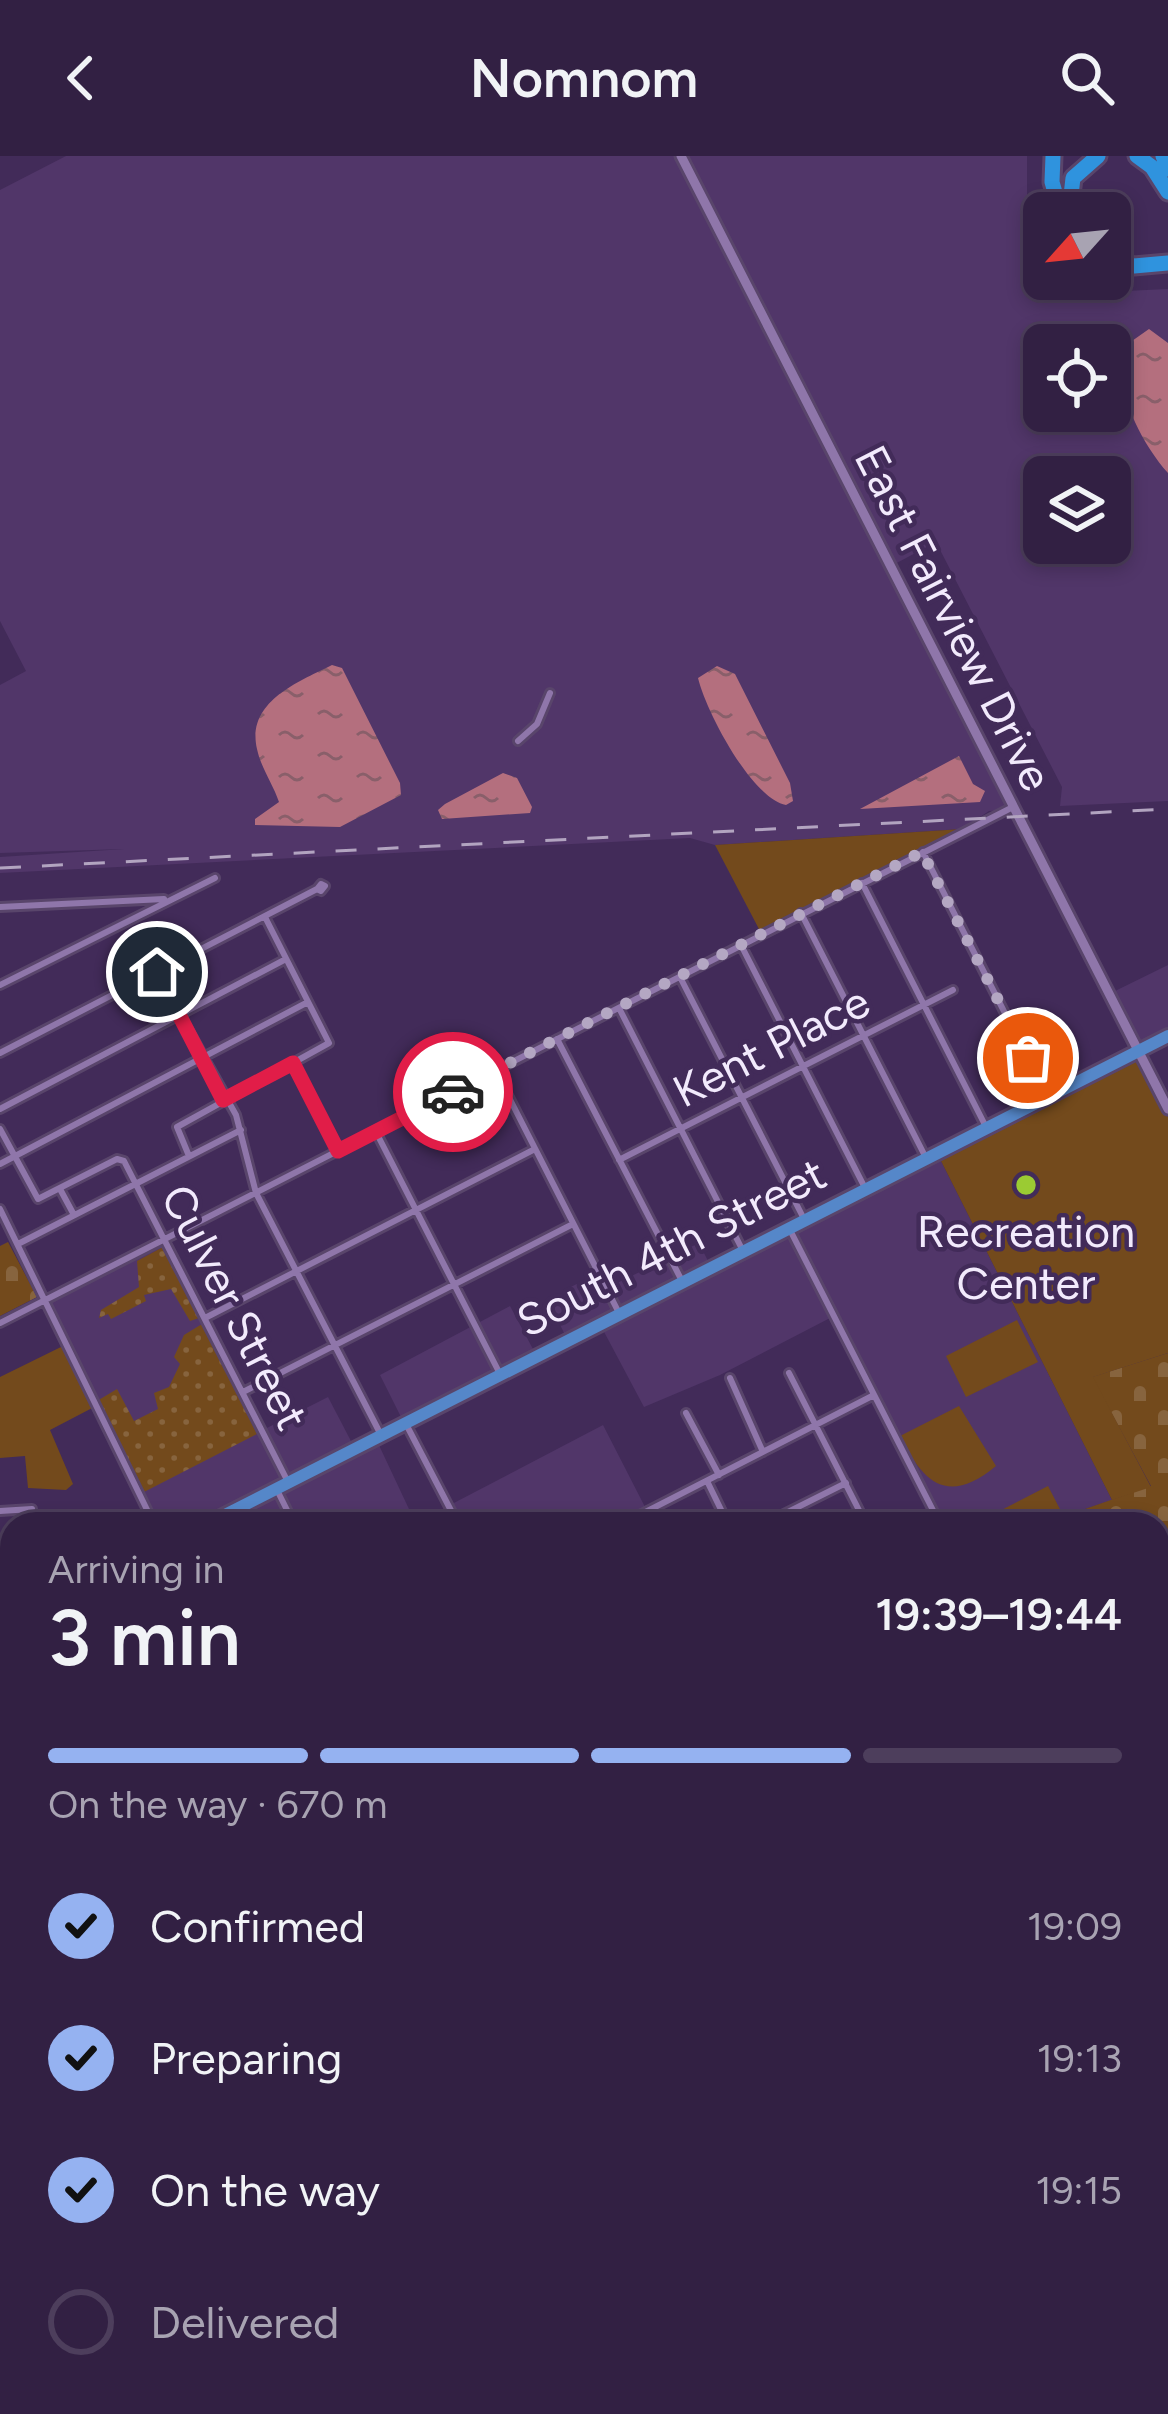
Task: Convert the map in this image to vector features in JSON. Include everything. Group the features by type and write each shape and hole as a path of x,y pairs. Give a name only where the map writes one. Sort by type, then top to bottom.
{"highway":[{"path":"1053,156 1054,192"},
{"path":"1070,192 1073,178 1098,156"},
{"path":"1137,156 1152,167 1168,192"},
{"path":"1163,156 1168,169"},
{"path":"1131,263 1142,266 1168,261"}],"main road":[{"name":"South 4th Street","path":"230,1512 1168,1036"}],"street":[{"name":"East Fairview Drive","path":"682,156 1168,1109"},
{"path":"518,741 537,724 550,693"},
{"path":"0,1323 1014,807"},
{"path":"922,852 1048,1098"},
{"path":"0,985 215,878"},
{"path":"862,883 987,1128"},
{"path":"0,1053 317,889"},
{"path":"0,907 171,899"},
{"path":"801,914 926,1158"},
{"path":"189,1156 175,1131 180,1125 329,1043 264,916"},
{"path":"740,945 865,1189"},
{"path":"0,1109 286,959"},
{"path":"157,972 241,1130 256,1193 381,1435"},
{"path":"680,976 804,1220"},
{"name":"Kent Place","path":"619,1160 953,990"},
{"path":"0,1164 308,1002"},
{"path":"619,1007 743,1251"},
{"path":"557,1039 682,1282"},
{"path":"293,1063 338,1151"},
{"path":"495,1070 619,1312"},
{"path":"0,1130 34,1196 43,1198 60,1189 74,1215"},
{"path":"18,1244 241,1130"},
{"path":"376,1132 500,1374"},
{"path":"205,1318 535,1149"},
{"name":"Culver Street","path":"60,1189 117,1160 124,1161 243,1392 290,1512"},
{"path":"0,1209 148,1512"},
{"path":"243,1392 574,1224"},
{"path":"789,1227 934,1512"},
{"path":"789,1373 860,1512"},
{"path":"730,1378 763,1452"},
{"path":"646,1512 874,1395"},
{"path":"686,1413 718,1475"},
{"path":"406,1423 452,1512"},
{"path":"707,1481 722,1512"},
{"path":"788,1512 846,1483"},
{"path":"0,1511 32,1508"}],"shaded area":[{"path":"66,156 1027,156 1023,300 1131,300 1131,291 1168,289 1168,801 1060,806 1062,787 936,542 893,565 1018,809 989,811 962,829 715,845 690,838 0,873 0,857 124,849 0,853 0,685 26,671 0,621 0,190"},
{"path":"1168,965 1168,1034 1139,1048 1111,993"},
{"path":"939,1157 1112,1500 1085,1512 937,1512 797,1231"},
{"path":"785,1228 832,1317 720,1375 644,1407 602,1328 377,1441 410,1512 150,1512 62,1337 51,1303 162,1244 257,1433 328,1397 352,1443 401,1417 380,1375 510,1306 534,1351 565,1335 551,1306 567,1297 565,1290 600,1272 609,1287 699,1243 710,1265"},
{"path":"603,1425 645,1507 636,1512 454,1512 450,1505"}],"green space":[{"path":"962,829 760,931 715,845"},
{"path":"1135,1060 1168,1117 1168,1353 1093,1377 1151,1487 1112,1500 939,1157"},
{"path":"8,1242 37,1297 0,1316 0,1246"},
{"path":"163,1247 199,1318 190,1321 171,1289 144,1295 146,1301 111,1319 108,1314 99,1318 101,1310 139,1287 137,1261"},
{"path":"1017,1320 1038,1362 966,1397 946,1356"},
{"path":"202,1324 257,1434 144,1492 97,1401 117,1389 134,1421 158,1409 154,1393 169,1387 180,1364 174,1357 184,1335"},
{"path":"65,1345 96,1406 50,1430 73,1484 66,1490 28,1488 25,1456 0,1458 0,1377"},
{"path":"1168,1353 1168,1512 1085,1512 1151,1486 1092,1377"},
{"path":"959,1406 996,1466 964,1485 939,1484 918,1466 900,1436"},
{"path":"1048,1486 1061,1512 998,1512"}],"water":[{"path":"1149,329 1168,343 1168,473 1131,411 1131,342"},
{"path":"332,665 342,668 400,783 401,795 340,827 255,825 255,819 279,802 257,749 259,718 278,696"},
{"path":"717,666 735,674 790,783 793,801 786,805 772,799 745,770 710,711 698,678"},
{"path":"959,756 973,784 985,791 980,802 860,809"},
{"path":"503,773 517,778 532,807 530,813 442,819 438,810 445,804"}],"railway":[{"path":"0,868 1168,809"}],"way so far":[{"path":"453,1092 922,852 1028,1058"}],"place":[{"name":"Recreation Center","path":"1026,1185"}],"route":[{"path":"157,972 223,1100 293,1063 338,1151 453,1092"}]}
